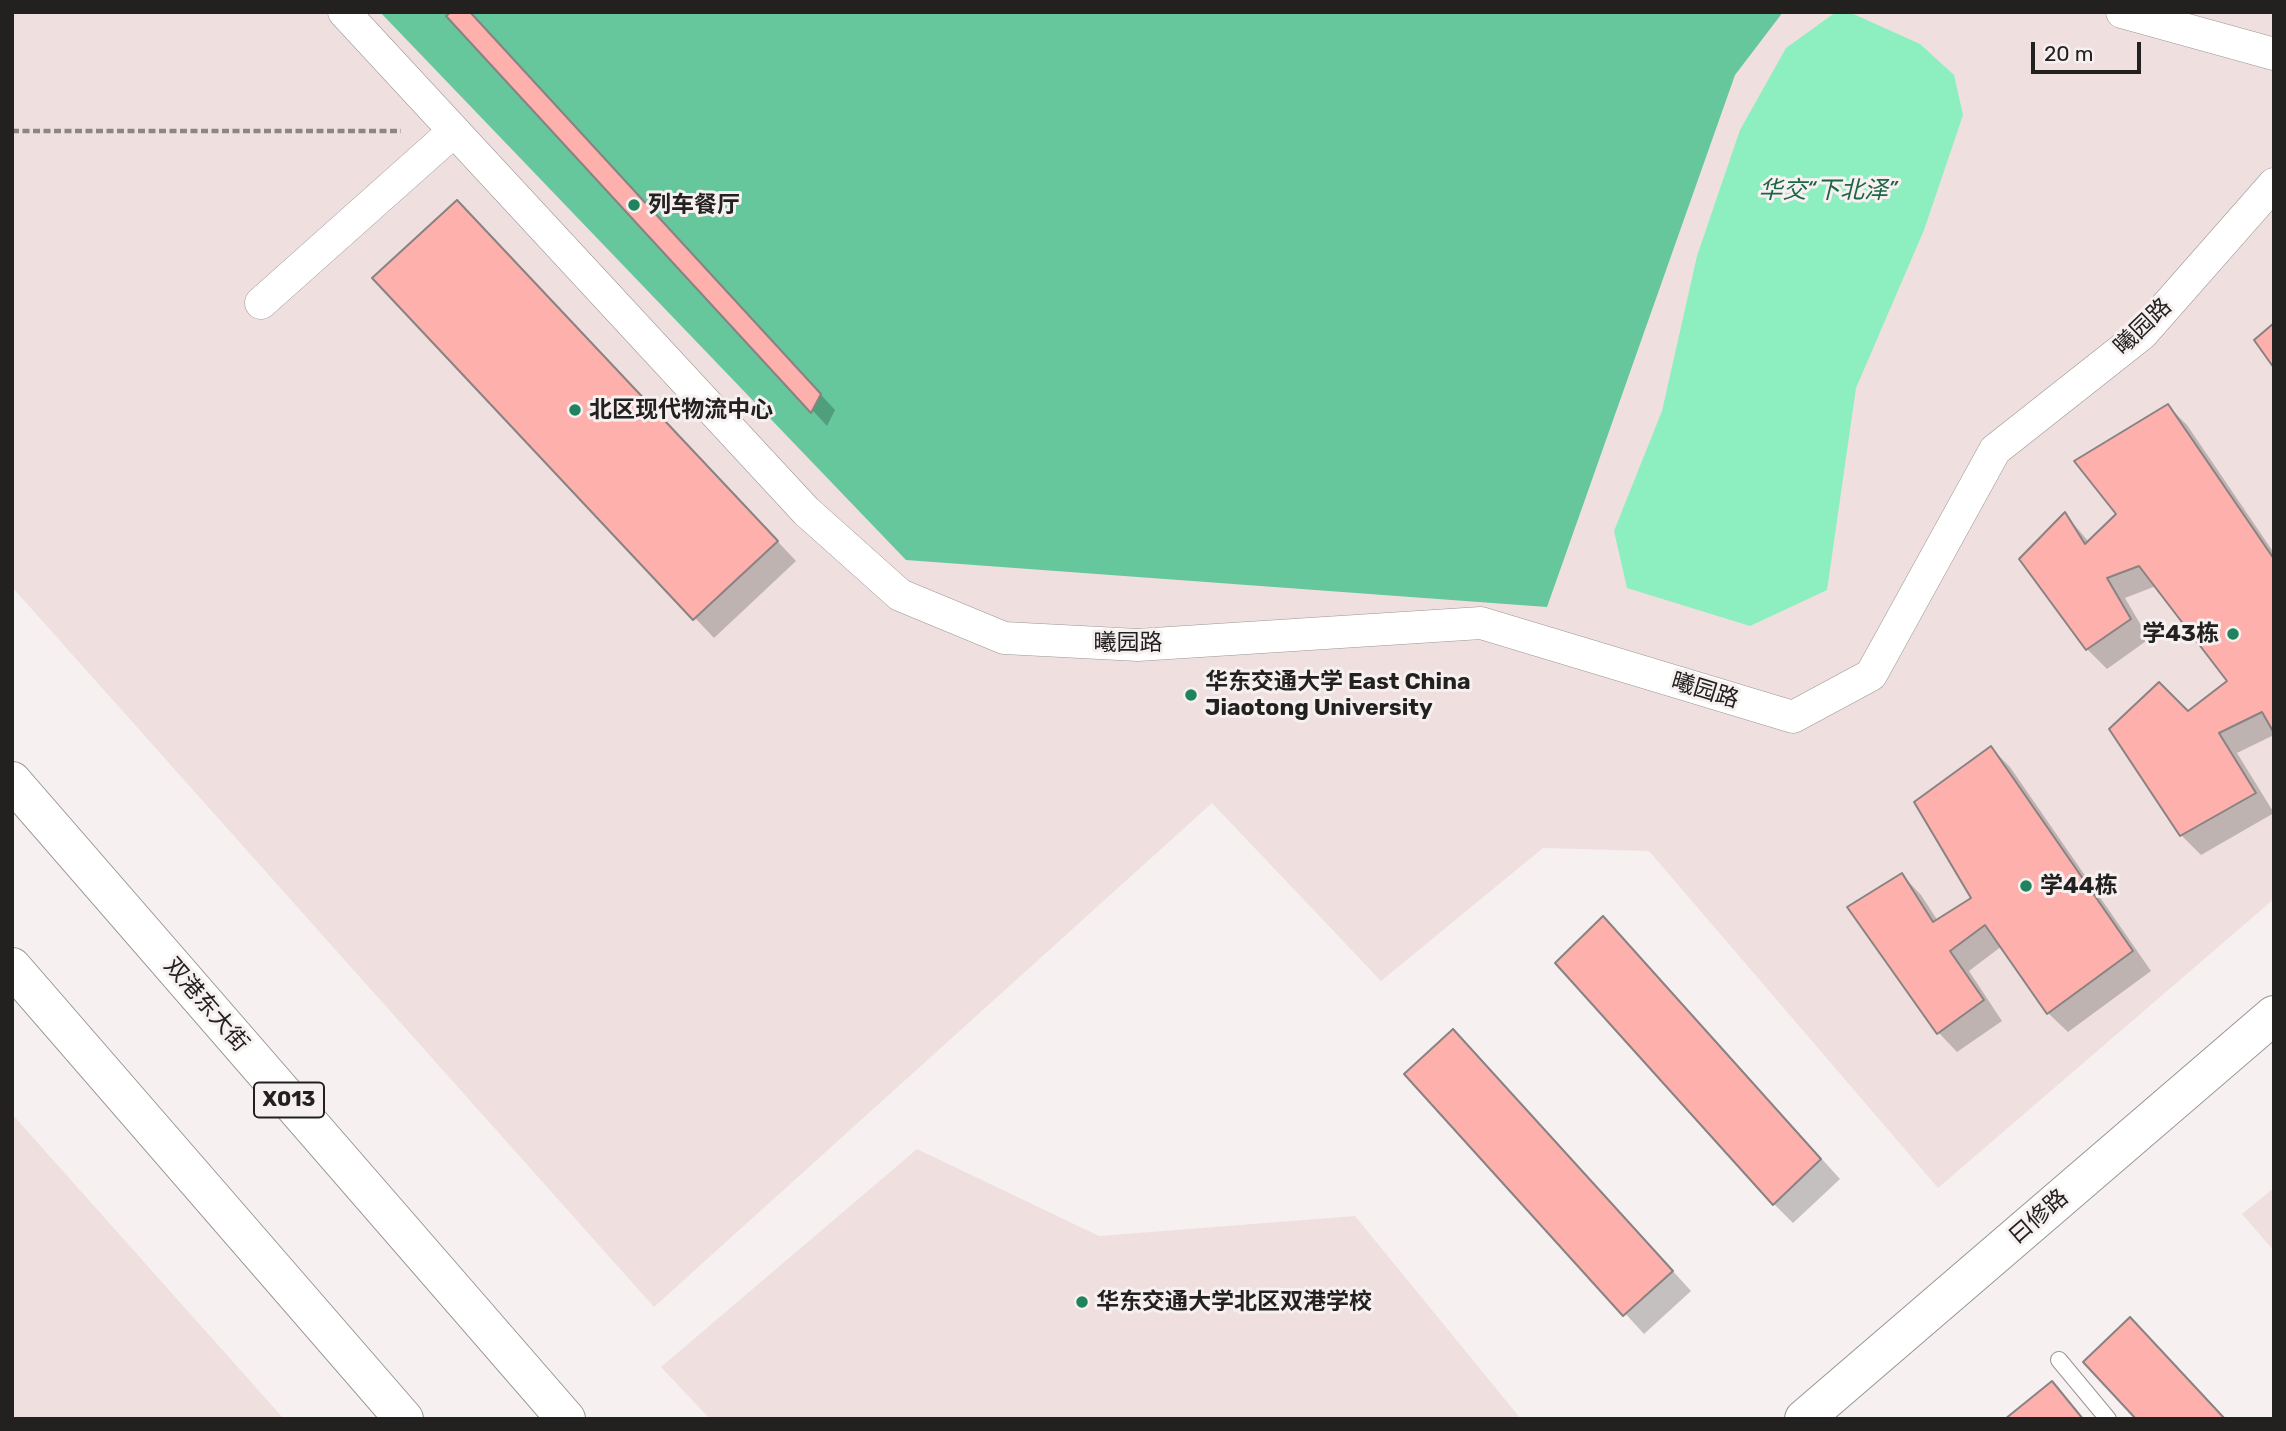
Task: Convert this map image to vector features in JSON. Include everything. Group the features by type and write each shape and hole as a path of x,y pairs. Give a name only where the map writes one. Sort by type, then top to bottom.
{"main road":[{"name":"双港东大街","path":"12,781 566,1419"},
{"path":"12,967 404,1419"},
{"name":"曰修路","path":"1804,1419 2274,1015"}],"street":[{"name":"曦园路","path":"345,12 806,511 900,595 1004,638 1138,645 1481,623 1793,717 1871,675 1996,450 2142,334 2274,184"},
{"path":"2122,12 2274,54"},
{"path":"261,303 454,131"}],"lane":[{"path":"2059,1360 2108,1419"}],"path":[{"path":"12,131 454,131"}],"shaded area":[{"name":"华东交通大学 East China Jiaotong University","path":"12,12 2274,12 2274,899 1938,1188 1649,851 1543,848 1381,981 1212,803 654,1307 12,587"},
{"path":"380,12 1783,12 1735,75 1547,607 906,560"},
{"path":"12,1114 284,1419 12,1419"},
{"name":"华东交通大学北区双港学校","path":"917,1149 1099,1236 1355,1216 1521,1419 710,1419 661,1367"},
{"path":"2274,1188 2274,1251 2242,1214"}],"water":[{"name":"华交“下北泽”","path":"1836,12 1849,12 1920,44 1954,75 1963,115 1924,230 1856,388 1827,590 1750,626 1627,588 1614,531 1662,411 1697,256 1740,130 1786,48"}],"building":[{"name":"列车餐厅","path":"451,12 470,12 821,394 811,413 446,16"},
{"name":"北区现代物流中心","path":"457,200 778,541 693,620 372,278"},
{"path":"2274,323 2274,368 2254,340"},
{"name":"学43栋","path":"2168,404 2274,559 2274,733 2262,712 2219,733 2256,793 2180,836 2109,729 2159,682 2188,711 2227,681 2139,566 2107,578 2131,619 2086,650 2019,559 2065,512 2085,544 2116,514 2074,461"},
{"name":"学44栋","path":"1991,746 2133,951 2047,1014 1985,925 1950,951 1984,1000 1937,1034 1847,907 1902,873 1933,922 1971,898 1914,802"},
{"path":"1603,916 1821,1159 1773,1205 1555,963"},
{"path":"1453,1029 1673,1271 1623,1316 1404,1074"},
{"path":"2130,1317 2225,1419 2136,1419 2083,1362"},
{"path":"2052,1381 2083,1419 2005,1419"}],"place":[{"name":"列车餐厅","path":"634,205"},
{"name":"北区现代物流中心","path":"575,410"},
{"name":"学43栋","path":"2233,634"},
{"name":"华东交通大学 East China Jiaotong University","path":"1191,695"},
{"name":"学44栋","path":"2026,886"},
{"name":"华东交通大学北区双港学校","path":"1082,1302"}]}
